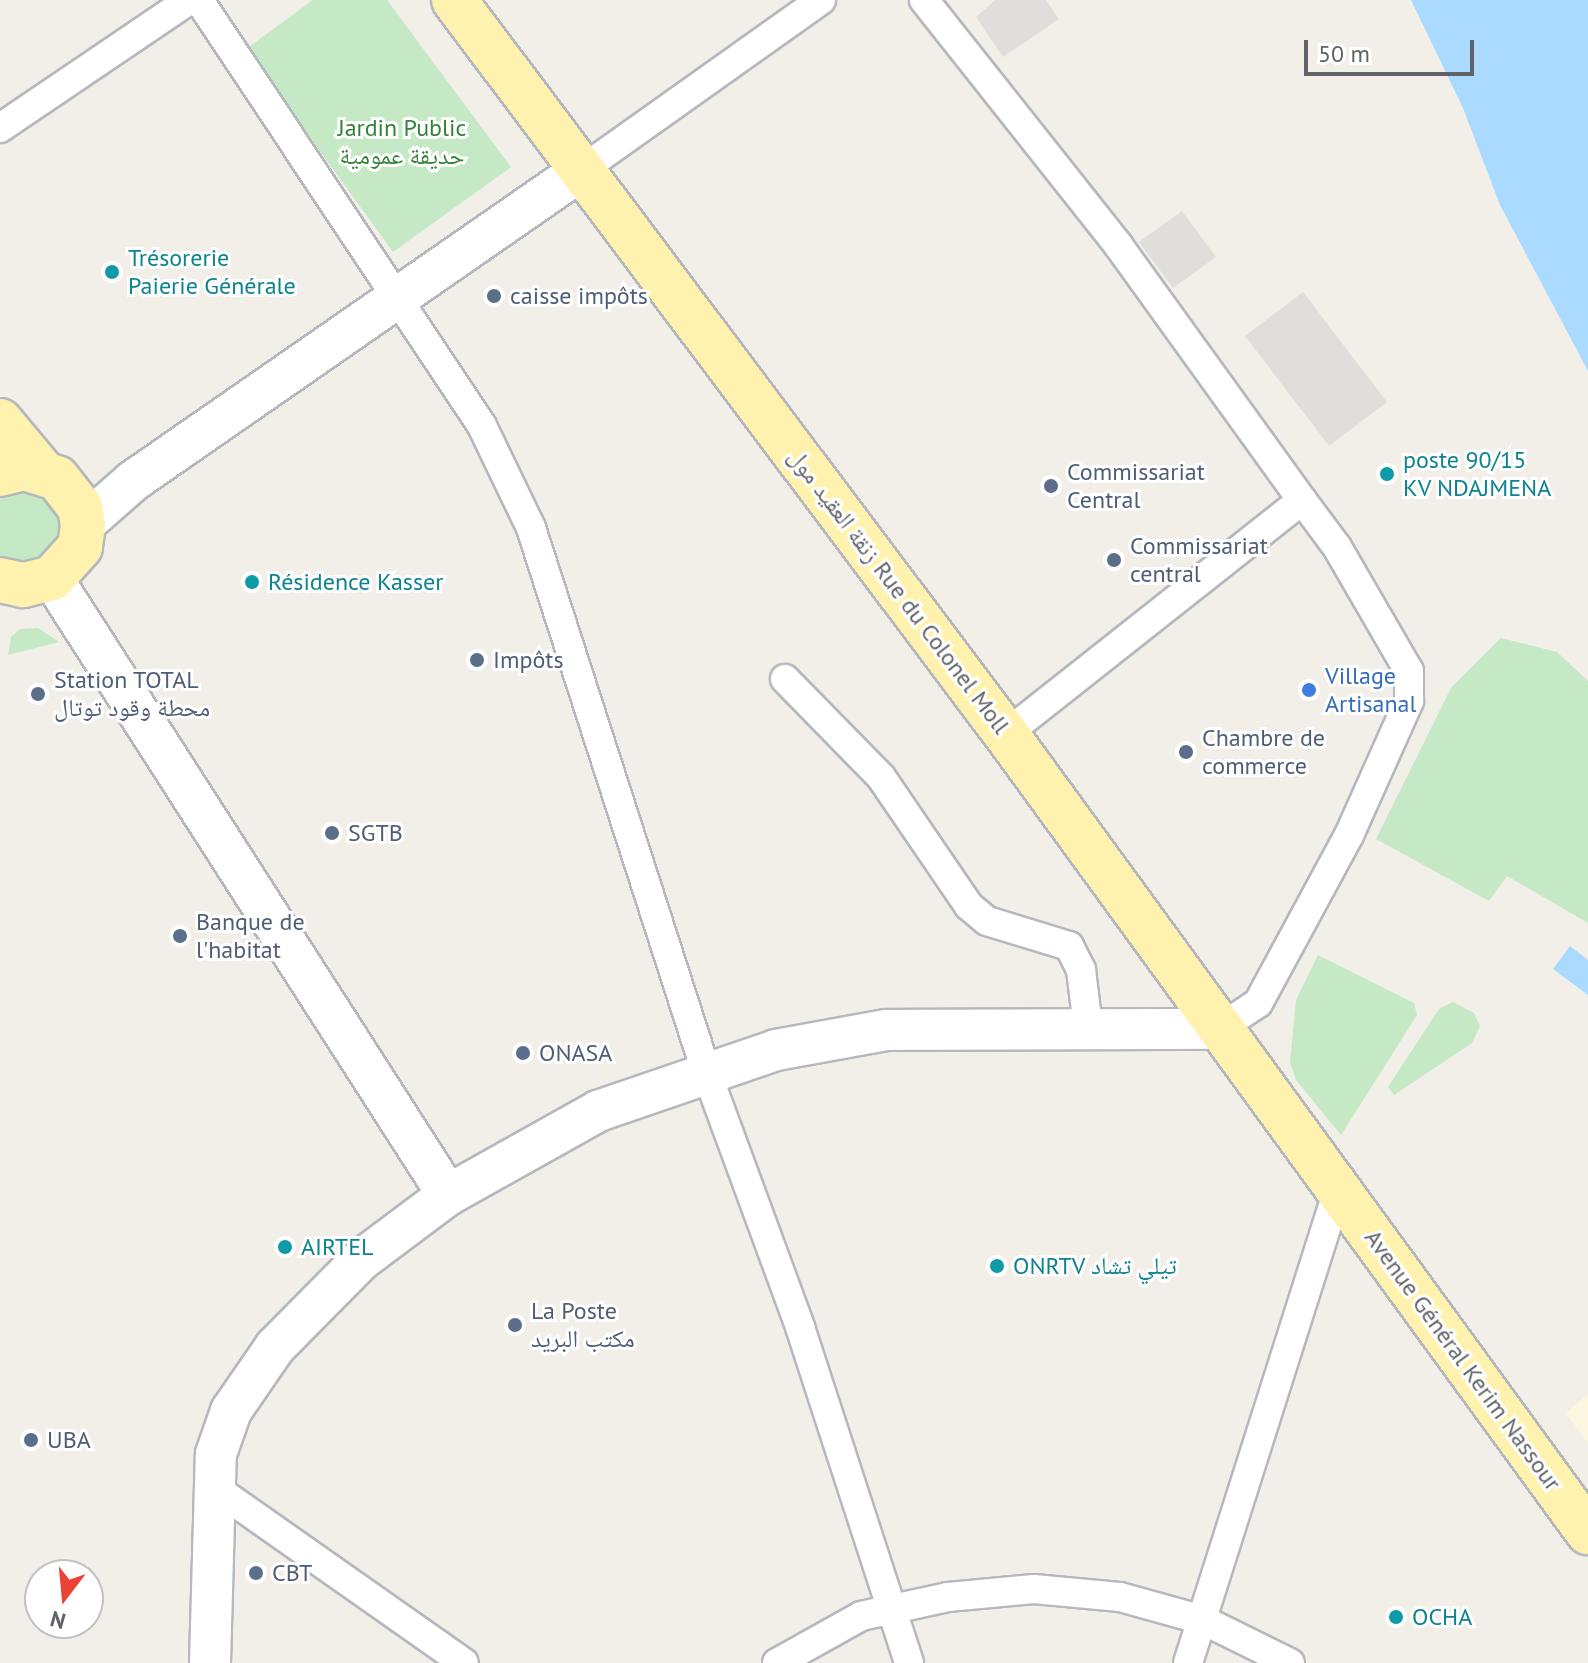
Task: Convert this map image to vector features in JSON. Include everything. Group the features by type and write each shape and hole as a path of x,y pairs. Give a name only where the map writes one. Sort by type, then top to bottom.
{"main road":[{"name":"زنقة العقيد مول Rue du Colonel Moll","path":"454,0 1006,734 1219,1029 1339,1187"},
{"path":"0,421 33,474 80,507 83,525 80,547 52,578 3,585"},
{"name":"Avenue Général Kerim Nassour","path":"1339,1187 1588,1532"}],"street":[{"path":"0,128 189,0"},
{"path":"199,0 482,426 531,528 706,1071 800,1327 909,1663"},
{"path":"83,525 103,502 821,0"},
{"path":"210,1663 216,1454 249,1380 361,1260 448,1195 598,1111 706,1071 776,1050 886,1030 1088,1027 1164,1033 1219,1029 1258,1003 1349,835 1409,701 1409,671 1387,626 1302,500 1118,245 924,0"},
{"path":"33,474 100,475 173,455"},
{"path":"1006,734 1302,500"},
{"path":"52,578 448,1195"},
{"path":"785,679 881,777 969,906 987,921 1069,946 1081,970 1088,1027"},
{"path":"1188,1663 1339,1187"},
{"path":"215,1488 464,1663"},
{"path":"777,1663 861,1616 991,1591 1056,1590 1120,1597 1203,1620 1290,1663"}],"shaded area":[{"path":"995,0 1046,0 1059,19 1003,57 976,17"},
{"path":"1182,211 1216,257 1173,288 1139,242"},
{"path":"1303,292 1387,402 1329,446 1245,336"},
{"path":"1588,1394 1588,1443 1566,1413"}],"green space":[{"name":"Jardin Public حديقة عمومية","path":"313,0 387,0 511,167 393,252 246,49"},
{"path":"0,484 66,498 61,558 0,566"},
{"path":"38,628 59,642 8,655 11,637 20,629"},
{"path":"1501,638 1557,652 1588,681 1588,923 1507,876 1489,901 1376,839 1451,688"},
{"path":"1318,955 1414,1003 1417,1015 1341,1135 1296,1080 1290,1062 1296,1000"},
{"path":"1453,1002 1474,1013 1480,1026 1472,1043 1394,1095 1388,1087 1439,1009"}],"water":[{"path":"1411,0 1588,0 1588,371 1500,205 1463,108"},
{"path":"1570,946 1588,960 1588,995 1553,969"}],"place":[{"name":"Trésorerie Paierie Générale","path":"112,272"},
{"name":"caisse impôts","path":"494,296"},
{"name":"poste 90/15 KV NDAJMENA","path":"1387,474"},
{"name":"Commissariat Central","path":"1051,486"},
{"name":"Commissariat central","path":"1114,560"},
{"name":"Résidence Kasser","path":"252,582"},
{"name":"Impôts","path":"477,660"},
{"name":"Village Artisanal","path":"1309,690"},
{"name":"Station TOTAL محطة وقود توتال","path":"38,694"},
{"name":"Chambre de commerce","path":"1186,752"},
{"name":"SGTB","path":"332,833"},
{"name":"Banque de l'habitat","path":"180,936"},
{"name":"ONASA","path":"523,1053"},
{"name":"AIRTEL","path":"285,1247"},
{"name":"ONRTV تيلي تشاد","path":"997,1266"},
{"name":"La Poste مكتب البريد","path":"515,1325"},
{"name":"UBA","path":"31,1440"},
{"name":"CBT","path":"256,1573"},
{"name":"OCHA","path":"1396,1617"}]}
